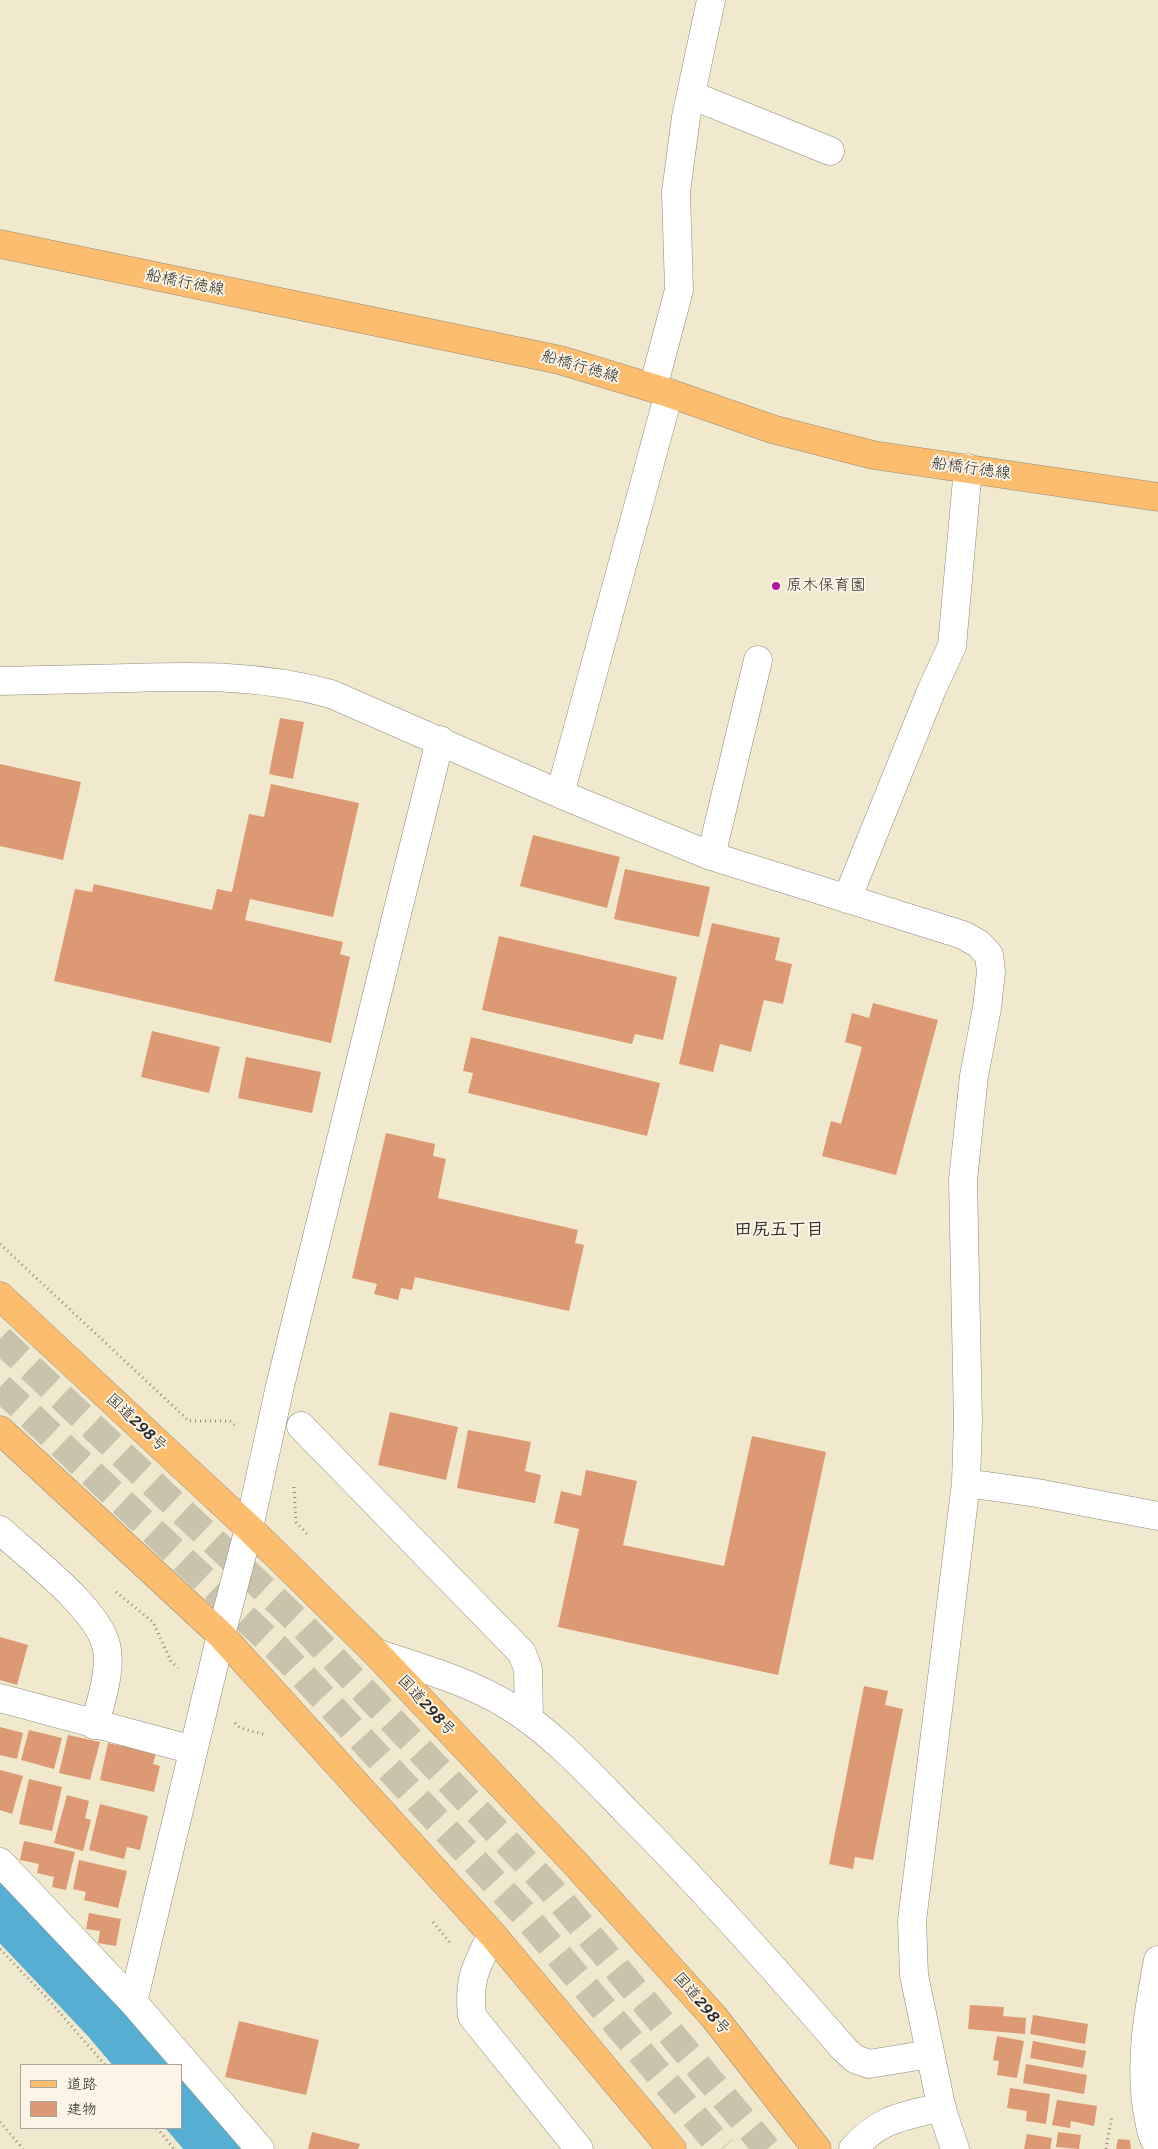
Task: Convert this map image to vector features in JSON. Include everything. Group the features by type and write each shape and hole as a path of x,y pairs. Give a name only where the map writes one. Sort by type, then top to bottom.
{"main road":[{"name":"船橋行徳線","path":"0,244 550,358 661,391 772,429 873,455 1158,497"},
{"name":"国道298号","path":"0,1296 249,1528 376,1653 574,1862 714,2017 818,2149"},
{"path":"0,1430 221,1635 492,1934 672,2149"}],"street":[{"path":"560,794 661,391 678,290 676,192 686,117 711,0"},
{"path":"691,95 830,151"},
{"path":"847,899 932,690 952,646 968,468"},
{"path":"711,856 758,660"},
{"path":"0,681 216,676 298,684 331,694 560,794 711,856 963,935 979,944 989,955 991,972 987,1008 974,1076 963,1180 968,1421 966,1483 912,1921 914,1976 942,2107 955,2149"},
{"path":"133,2002 221,1635 249,1528 280,1386 440,740"},
{"path":"301,1426 522,1653 528,1669 529,1720"},
{"path":"966,1483 1037,1493 1158,1516"},
{"path":"4,1541 80,1603 97,1624 106,1646 106,1668 102,1697 94,1725"},
{"path":"376,1653 474,1687 529,1720 589,1773 694,1879 844,2049 855,2059 869,2064 930,2054"},
{"path":"0,1698 94,1725 193,1750"},
{"path":"0,1862 133,2002 260,2149"},
{"path":"492,1934 472,1974 469,1995 472,2016 579,2149"},
{"path":"1158,1960 1144,2044 1145,2099 1153,2139 1158,2145"},
{"path":"853,2149 866,2134 890,2120 942,2107"}],"path":[{"path":"0,1244 189,1421 230,1421"},
{"path":"240,1728 268,1736"},
{"path":"426,1915 451,1944 453,1952"},
{"path":"0,1949 47,1998 103,2064"},
{"path":"0,2122 22,2149"},
{"path":"158,2129 174,2149"}],"building":[{"path":"280,718 304,722 293,779 269,774"},
{"path":"0,764 81,782 63,860 0,846"},
{"path":"271,784 359,803 333,917 250,899 245,920 343,942 340,954 350,957 331,1043 54,981 75,889 92,892 94,884 212,910 217,889 232,892 249,814 264,817"},
{"path":"533,835 620,857 607,908 520,886"},
{"path":"625,869 710,887 699,937 614,919"},
{"path":"712,923 780,938 775,960 792,964 783,1004 764,1000 751,1052 720,1044 713,1072 679,1064"},
{"path":"499,936 677,977 663,1040 635,1034 632,1044 482,1010"},
{"path":"873,1003 938,1020 896,1175 822,1156 831,1121 841,1124 862,1047 845,1042 852,1013 869,1018"},
{"path":"152,1031 220,1047 209,1093 141,1077"},
{"path":"471,1037 660,1083 647,1136 468,1093 473,1073 463,1071"},
{"path":"246,1057 321,1072 312,1113 238,1098"},
{"path":"386,1133 435,1144 433,1156 446,1159 438,1198 578,1230 575,1243 584,1245 569,1311 415,1277 412,1290 401,1288 398,1300 374,1294 377,1284 352,1278"},
{"path":"390,1412 458,1427 446,1480 378,1465"},
{"path":"468,1430 531,1442 525,1471 541,1475 535,1503 457,1488"},
{"path":"752,1436 826,1452 778,1675 558,1627 579,1529 554,1523 561,1491 581,1496 586,1470 637,1481 623,1545 724,1566"},
{"path":"0,1637 28,1645 17,1685 0,1680"},
{"path":"864,1686 888,1691 885,1705 903,1709 873,1860 855,1857 853,1869 829,1864"},
{"path":"0,1727 23,1733 17,1759 0,1755"},
{"path":"29,1730 62,1738 54,1769 21,1760"},
{"path":"68,1735 100,1742 90,1780 59,1773"},
{"path":"108,1743 156,1753 153,1764 160,1766 154,1792 100,1780"},
{"path":"0,1770 23,1776 12,1814 0,1810"},
{"path":"29,1779 62,1787 52,1831 19,1824"},
{"path":"67,1795 89,1801 85,1818 91,1820 83,1851 54,1843"},
{"path":"100,1804 148,1816 140,1850 127,1847 124,1859 89,1850"},
{"path":"24,1841 75,1852 66,1890 52,1887 54,1877 37,1873 39,1864 20,1860"},
{"path":"79,1860 127,1871 118,1908 84,1900 86,1892 73,1889"},
{"path":"89,1913 121,1919 116,1946 98,1943 100,1931 86,1929"},
{"path":"970,2005 1004,2007 1003,2016 1026,2018 1025,2034 968,2029"},
{"path":"1033,2015 1088,2024 1085,2044 1030,2034"},
{"path":"239,2021 319,2040 306,2095 225,2077"},
{"path":"997,2036 1024,2041 1017,2078 997,2075 999,2061 993,2060"},
{"path":"1033,2041 1086,2051 1083,2068 1030,2058"},
{"path":"1026,2064 1087,2075 1084,2094 1023,2083"},
{"path":"1010,2088 1050,2094 1046,2124 1026,2121 1027,2111 1007,2108"},
{"path":"1057,2100 1097,2106 1094,2126 1071,2121 1070,2128 1052,2125"},
{"path":"312,2132 360,2144 358,2149 308,2149"},
{"path":"1058,2132 1081,2135 1079,2149 1056,2147"},
{"path":"1027,2134 1052,2138 1050,2149 1024,2149"},
{"path":"1118,2139 1130,2140 1131,2149 1116,2149"}],"waterway":[{"path":"0,1894 113,2013 156,2064"},
{"path":"182,2095 228,2149"}],"tunnel":[{"path":"0,1339 302,1625 550,1888 767,2149"},
{"path":"0,1387 278,1649 523,1913 722,2149"}],"place":[{"name":"原木保育園","path":"776,586"}],"district":[{"name":"田尻五丁目","path":"779,1230"}]}
